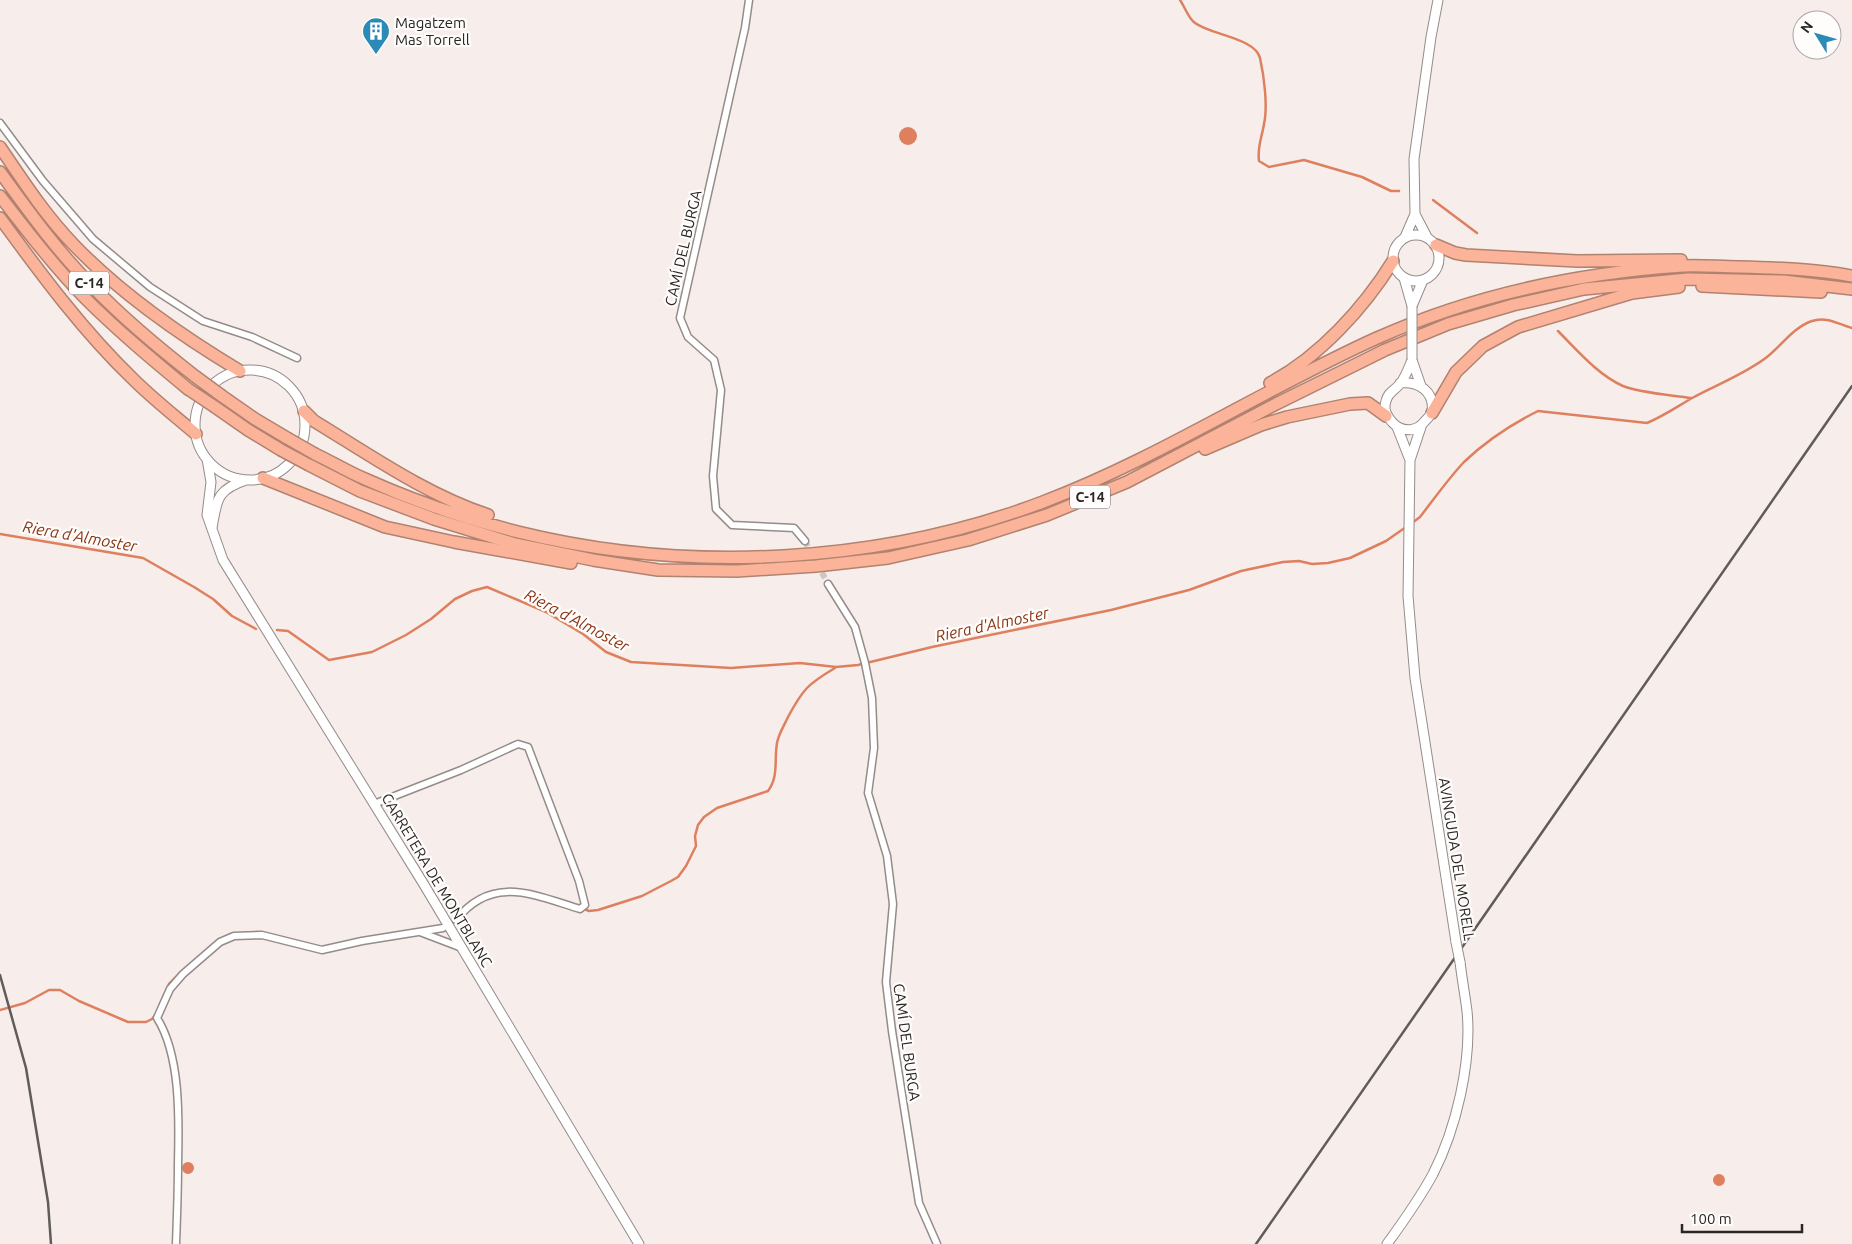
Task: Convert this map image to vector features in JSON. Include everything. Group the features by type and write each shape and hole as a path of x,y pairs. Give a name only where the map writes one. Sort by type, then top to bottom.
{"highway":[{"path":"0,147 34,197 73,244 134,300 205,350 240,371"},
{"name":"C-14","path":"0,172 46,235 92,286 137,330 196,378 255,419 287,438 365,480 439,508 518,532 593,546 670,556 735,558 814,553 885,545 965,527 1042,503 1119,470 1378,338 1443,312 1507,293 1579,277 1685,266 1783,268 1852,276"},
{"name":"C-14","path":"0,196 37,245 85,298 130,341 188,388 248,430 281,450 360,490 434,519 515,544 593,560 658,570 737,571 816,566 888,558 968,540 1047,515 1127,482 1276,404 1385,350 1448,324 1512,305 1584,289 1688,278 1783,281 1852,289"},
{"path":"0,218 90,335 134,380 196,434"},
{"path":"1432,241 1455,253 1485,256 1578,261 1685,260 1783,268"},
{"path":"1042,503 1285,375 1330,339 1379,284 1393,261"},
{"path":"1432,413 1456,372 1483,346 1518,327 1632,293 1687,286 1852,293"},
{"path":"1047,515 1130,487 1224,440 1270,422 1350,404 1368,403 1386,416"},
{"path":"304,411 314,421 412,481 468,509 518,525 670,556"},
{"path":"263,478 385,527 593,568 658,570"}],"street":[{"name":"CAMÍ DEL BURGA","path":"749,0 746,28 680,318 688,337 714,360 721,390 713,476 716,509 732,525 794,528 806,541"},
{"path":"1415,214 1439,252 1438,266 1435,272 1423,280 1416,281 1404,278 1398,273 1393,261 1395,247 1405,237 1415,214 1414,159 1438,0"},
{"path":"0,123 43,181 93,239 150,288 203,321 252,337 297,358"},
{"path":"1405,237 1416,234 1432,241"},
{"path":"1404,278 1412,306 1412,360 1421,386 1431,398 1432,413 1421,427 1408,430 1397,427 1386,416 1384,404 1388,393 1400,383 1412,360"},
{"path":"1412,306 1423,280"},
{"path":"212,531 218,499 222,494 230,486 275,474 285,467 294,458 304,436 304,411 293,390 278,377 256,370 240,371 218,380 206,394 198,410 196,422 196,434 200,447 208,459 225,474 247,480"},
{"path":"1400,383 1411,382 1421,386"},
{"name":"AVINGUDA DEL MORELL","path":"1397,427 1410,460"},
{"name":"AVINGUDA DEL MORELL","path":"1387,1244 1433,1174 1448,1140 1463,1087 1468,1040 1467,1013 1460,962 1415,678 1408,596 1410,460 1421,427"},
{"name":"CARRETERA DE MONTBLANC","path":"208,459 211,482 207,515 223,560 463,949 638,1244"},
{"name":"CAMÍ DEL BURGA","path":"828,584 855,628 872,698 874,748 868,793 887,856 894,904 886,982 892,1031 920,1203 937,1243"},
{"path":"374,804 461,770 518,744 528,746 579,882 585,905 580,909 533,894 502,892 475,901 456,920"},
{"path":"176,1244 179,1111 171,1050 164,1027 158,1018 170,989 198,960 220,942 234,936 262,935 322,950 362,941 443,928"},
{"path":"419,932 463,949"}],"shaded area":[{"path":"904,127 912,127 917,132 915,143 904,145 899,140 899,132"},
{"path":"186,1162 190,1162 194,1168 190,1174 186,1174 182,1170 182,1166"},
{"path":"1721,1174 1724,1175 1724,1185 1717,1186 1714,1185 1713,1178 1714,1175"}],"waterway":[{"path":"1180,0 1195,23 1241,41 1256,51 1260,58 1266,109 1259,147 1259,161 1269,167 1304,160 1362,177 1391,191 1399,191"},
{"path":"1433,200 1477,233"},
{"name":"Riera d'Almoster","path":"1412,523 1420,517 1464,462 1499,434 1538,411 1647,423 1759,363 1799,327 1822,319 1852,328"},
{"path":"1558,331 1596,369 1623,386 1647,392 1691,398"},
{"name":"Riera d'Almoster","path":"277,630 288,631 329,660 372,652 406,635 431,619 455,599 472,591 487,587 546,612 583,634 606,652 631,662 731,668 800,663 836,667 858,665 932,647 1111,610 1189,590 1241,571 1283,562 1299,561 1312,564 1328,563 1350,558 1386,541 1406,527"},
{"name":"Riera d'Almoster","path":"0,534 143,558 194,587 213,599 232,616 256,629"},
{"path":"582,908 589,911 598,910 642,896 678,877 696,846 695,836 698,825 704,817 717,808 768,791 774,780 778,739 788,717 807,688 818,678 835,668"},
{"path":"468,904 480,896"},
{"path":"241,933 258,932"},
{"path":"160,1004 169,984 181,972"},
{"path":"0,1010 25,1003 49,990 60,990 79,1001 128,1022 146,1022 156,1014"}],"tunnel":[{"path":"805,541 828,584"}],"railway":[{"path":"1256,1244 1852,386"},
{"path":"0,975 26,1068 48,1202 51,1244"}],"place":[{"name":"Magatzem Mas Torrell","path":"376,55"}]}
